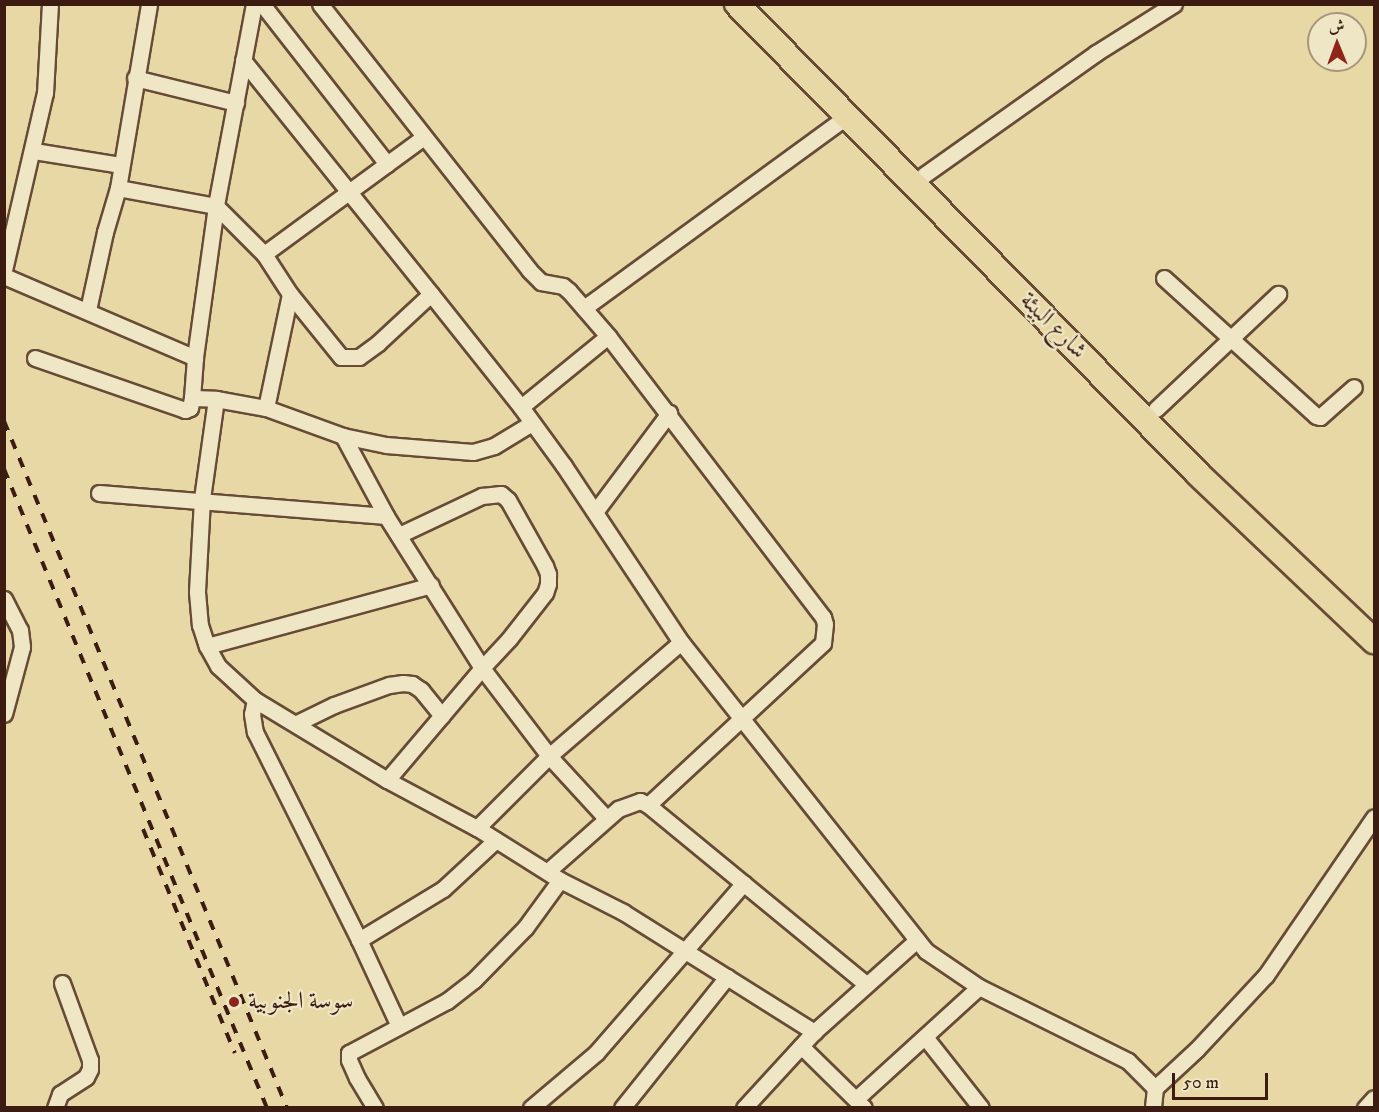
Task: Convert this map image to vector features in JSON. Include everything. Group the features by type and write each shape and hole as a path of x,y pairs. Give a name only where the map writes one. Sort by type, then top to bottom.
{"highway":[{"name":"شارع البيئة","path":"737,4 1198,474 1374,641"},
{"name":"شارع البيئة","path":"756,4 1156,409 1374,624"}],"street":[{"path":"4,270 34,151 45,93 50,4"},
{"path":"88,310 105,232 118,188 120,165 149,4"},
{"path":"35,358 185,410 190,408 216,206 254,4"},
{"path":"262,4 387,164"},
{"path":"320,4 536,277 546,283 563,286 608,336 823,617 825,624 823,643 648,805"},
{"path":"924,175 1096,53 1174,4"},
{"path":"243,60 350,190 521,407 595,512 681,642 743,717 917,940 934,958 980,987 1128,1061 1155,1088"},
{"path":"135,78 236,102"},
{"path":"584,308 846,117"},
{"path":"264,255 424,137"},
{"path":"34,151 120,165"},
{"path":"118,188 216,206 264,255 291,294 341,357 353,358 378,343 431,294"},
{"path":"4,276 88,310 195,358"},
{"path":"1164,278 1316,416 1320,417 1354,387"},
{"path":"266,408 291,294"},
{"path":"1156,409 1278,294"},
{"path":"521,407 608,336"},
{"path":"192,398 216,399 266,408 343,435 386,445 473,452 494,446 532,423"},
{"path":"216,399 202,499 197,592 200,625 207,646 218,666 255,700 297,723 387,780 477,828 554,876 622,912 814,1032"},
{"path":"595,512 669,413"},
{"path":"343,435 386,516 482,668 549,756 606,818"},
{"path":"99,492 386,516"},
{"path":"387,780 509,639 545,593 548,584 545,566 508,500 501,494 482,496 399,535"},
{"path":"207,646 431,585"},
{"path":"4,599 20,630 22,647 4,714"},
{"path":"477,828 549,756 681,642"},
{"path":"297,723 333,705 389,685 403,683 412,684 421,690 442,716"},
{"path":"255,700 252,714 255,732 359,940 399,1026"},
{"path":"375,1107 357,1078 349,1060 349,1053 447,1001 474,980 525,928 554,876 606,818 631,802 640,801 648,805 866,984"},
{"path":"1153,1107 1155,1088 1197,1049 1266,975 1374,817"},
{"path":"359,940 443,889 496,840"},
{"path":"531,1107 596,1053 744,883"},
{"path":"744,1107 814,1032 917,940"},
{"path":"622,1107 727,977"},
{"path":"55,1107 60,1094 86,1077 90,1069 90,1060 62,983"},
{"path":"801,1046 860,1103 925,1037 980,987"},
{"path":"925,1037 981,1107"},
{"path":"1365,1107 1374,1098"}],"railway":[{"path":"4,421 287,1108"},
{"path":"4,469 267,1108"},
{"path":"143,829 235,1053"}],"place":[{"name":"سوسة الجنوبية","path":"234,1002"}]}
